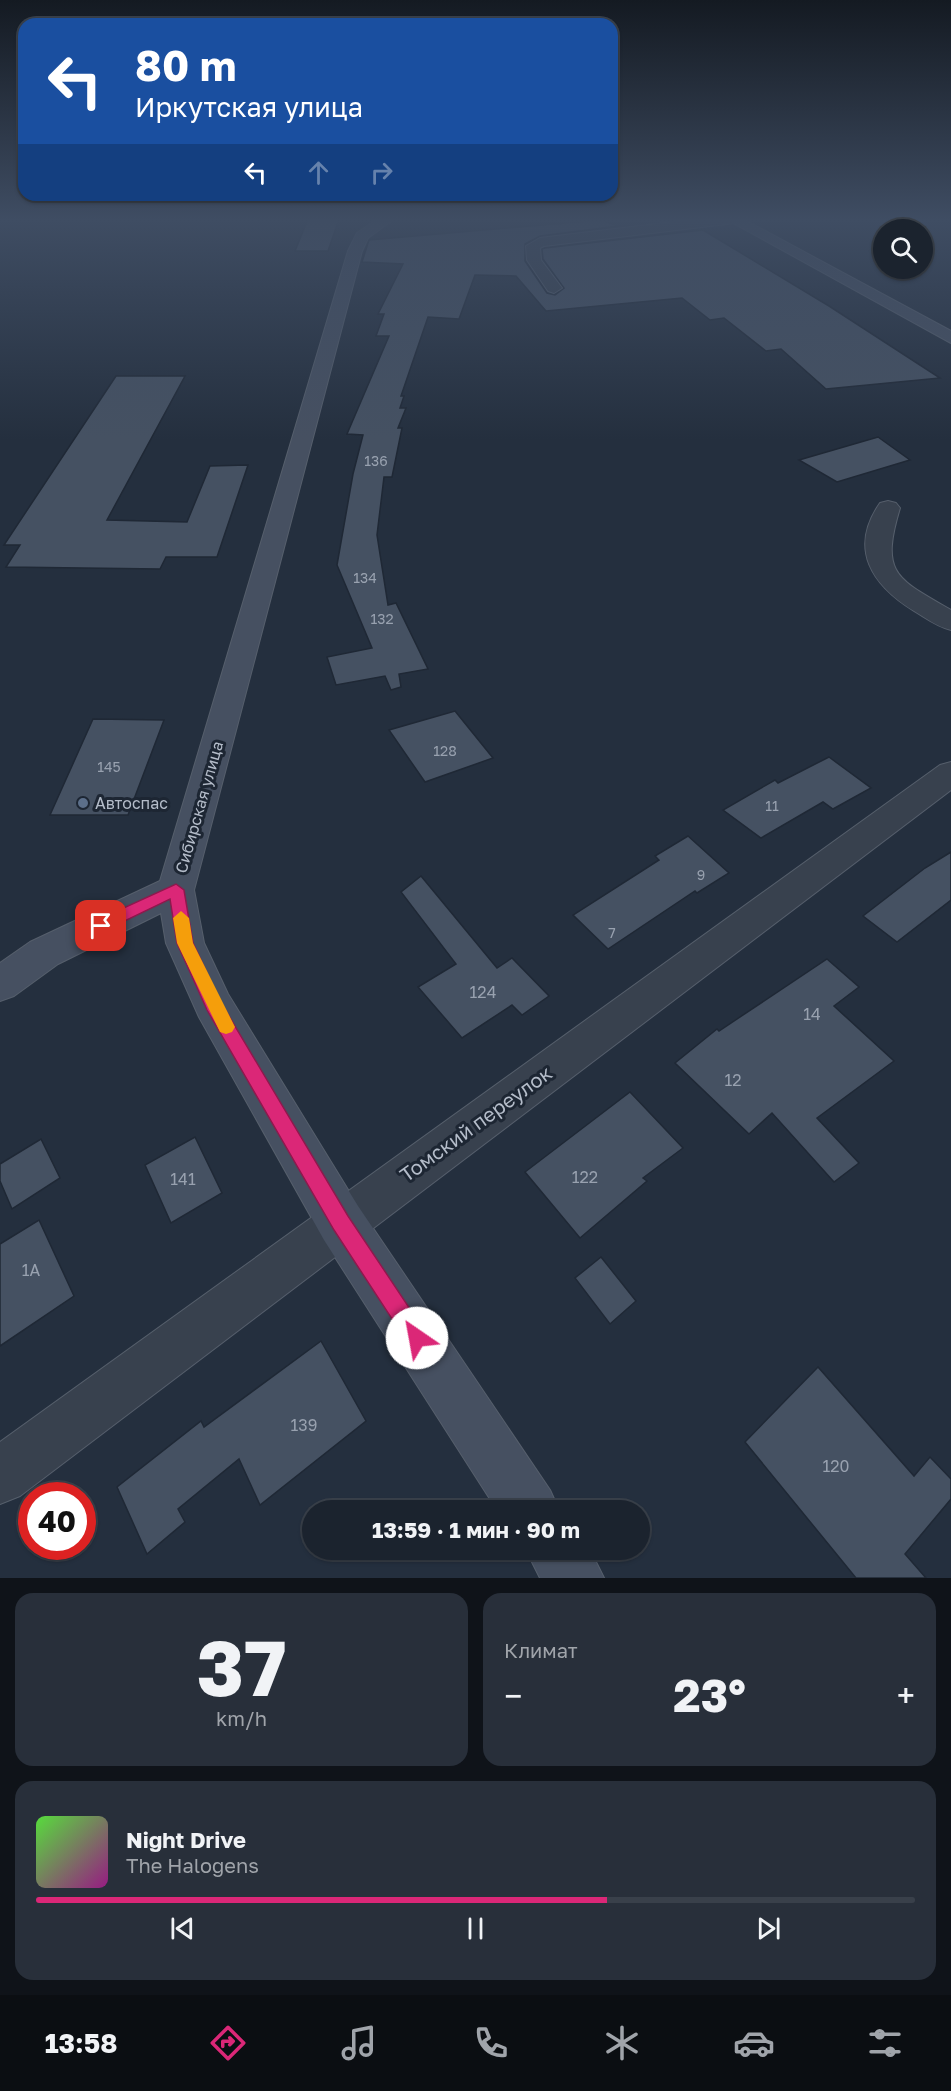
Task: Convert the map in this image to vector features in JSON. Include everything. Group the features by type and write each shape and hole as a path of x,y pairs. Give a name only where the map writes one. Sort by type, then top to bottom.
{"street":[{"name":"Сибирская улица","path":"344,293 176,890 185,943 213,1005 341,1223 523,1500"},
{"path":"868,293 951,338"},
{"path":"888,508 877,549 882,572 903,591 951,622"},
{"name":"Томский переулок","path":"0,1476 951,773"},
{"path":"0,984 44,953 176,890"},
{"path":"562,1560 574,1578"}],"building":[{"path":"389,293 469,293 459,319 428,317 401,396 404,396 400,408 406,408 398,428 402,428 392,477 384,477 377,535 388,605 396,603 428,669 399,674 401,687 391,690 385,676 336,685 327,657 372,648 337,565 353,474 363,435 347,434 389,336 376,336 384,314 378,314"},
{"path":"530,293 555,295 558,293 807,293 940,378 826,389 781,349 766,351 724,318 710,320 682,298 546,311"},
{"path":"116,376 185,376 107,520 187,522 210,466 248,465 217,557 166,557 160,569 6,567 20,545 4,545"},
{"path":"878,437 910,460 837,482 799,460"},
{"path":"455,711 493,758 425,782 389,730"},
{"path":"93,719 164,720 128,815 50,815"},
{"path":"829,757 871,788 833,809 823,802 761,838 723,810 775,780 778,783"},
{"path":"688,836 729,873 697,893 695,891 608,949 573,915 659,860 655,856"},
{"path":"951,852 951,900 897,942 863,916 925,868"},
{"path":"421,876 497,968 512,958 549,996 522,1015 512,1005 462,1038 418,987 456,964 401,892"},
{"path":"827,959 859,987 834,1006 894,1061 817,1118 859,1163 834,1182 772,1113 749,1134 675,1063 717,1029 719,1031"},
{"path":"630,1092 683,1148 643,1178 647,1181 580,1238 525,1172"},
{"path":"195,1137 222,1193 171,1223 145,1165"},
{"path":"41,1139 60,1178 12,1209 0,1181 0,1164"},
{"path":"39,1220 74,1296 0,1346 0,1244"},
{"path":"601,1257 636,1301 610,1324 575,1278"},
{"path":"321,1341 366,1421 260,1505 239,1459 178,1509 185,1522 147,1554 117,1487 201,1421 204,1427"},
{"path":"818,1367 914,1476 930,1457 951,1479 951,1499 905,1554 926,1578 856,1578 745,1442"}],"slow traffic":[{"path":"181,918 185,943 213,1005 226,1027"}],"place":[{"name":"Автоспас","path":"83,803"}],"route":[{"path":"101,926 176,890 185,943 213,1005 341,1223 417,1338"}]}
